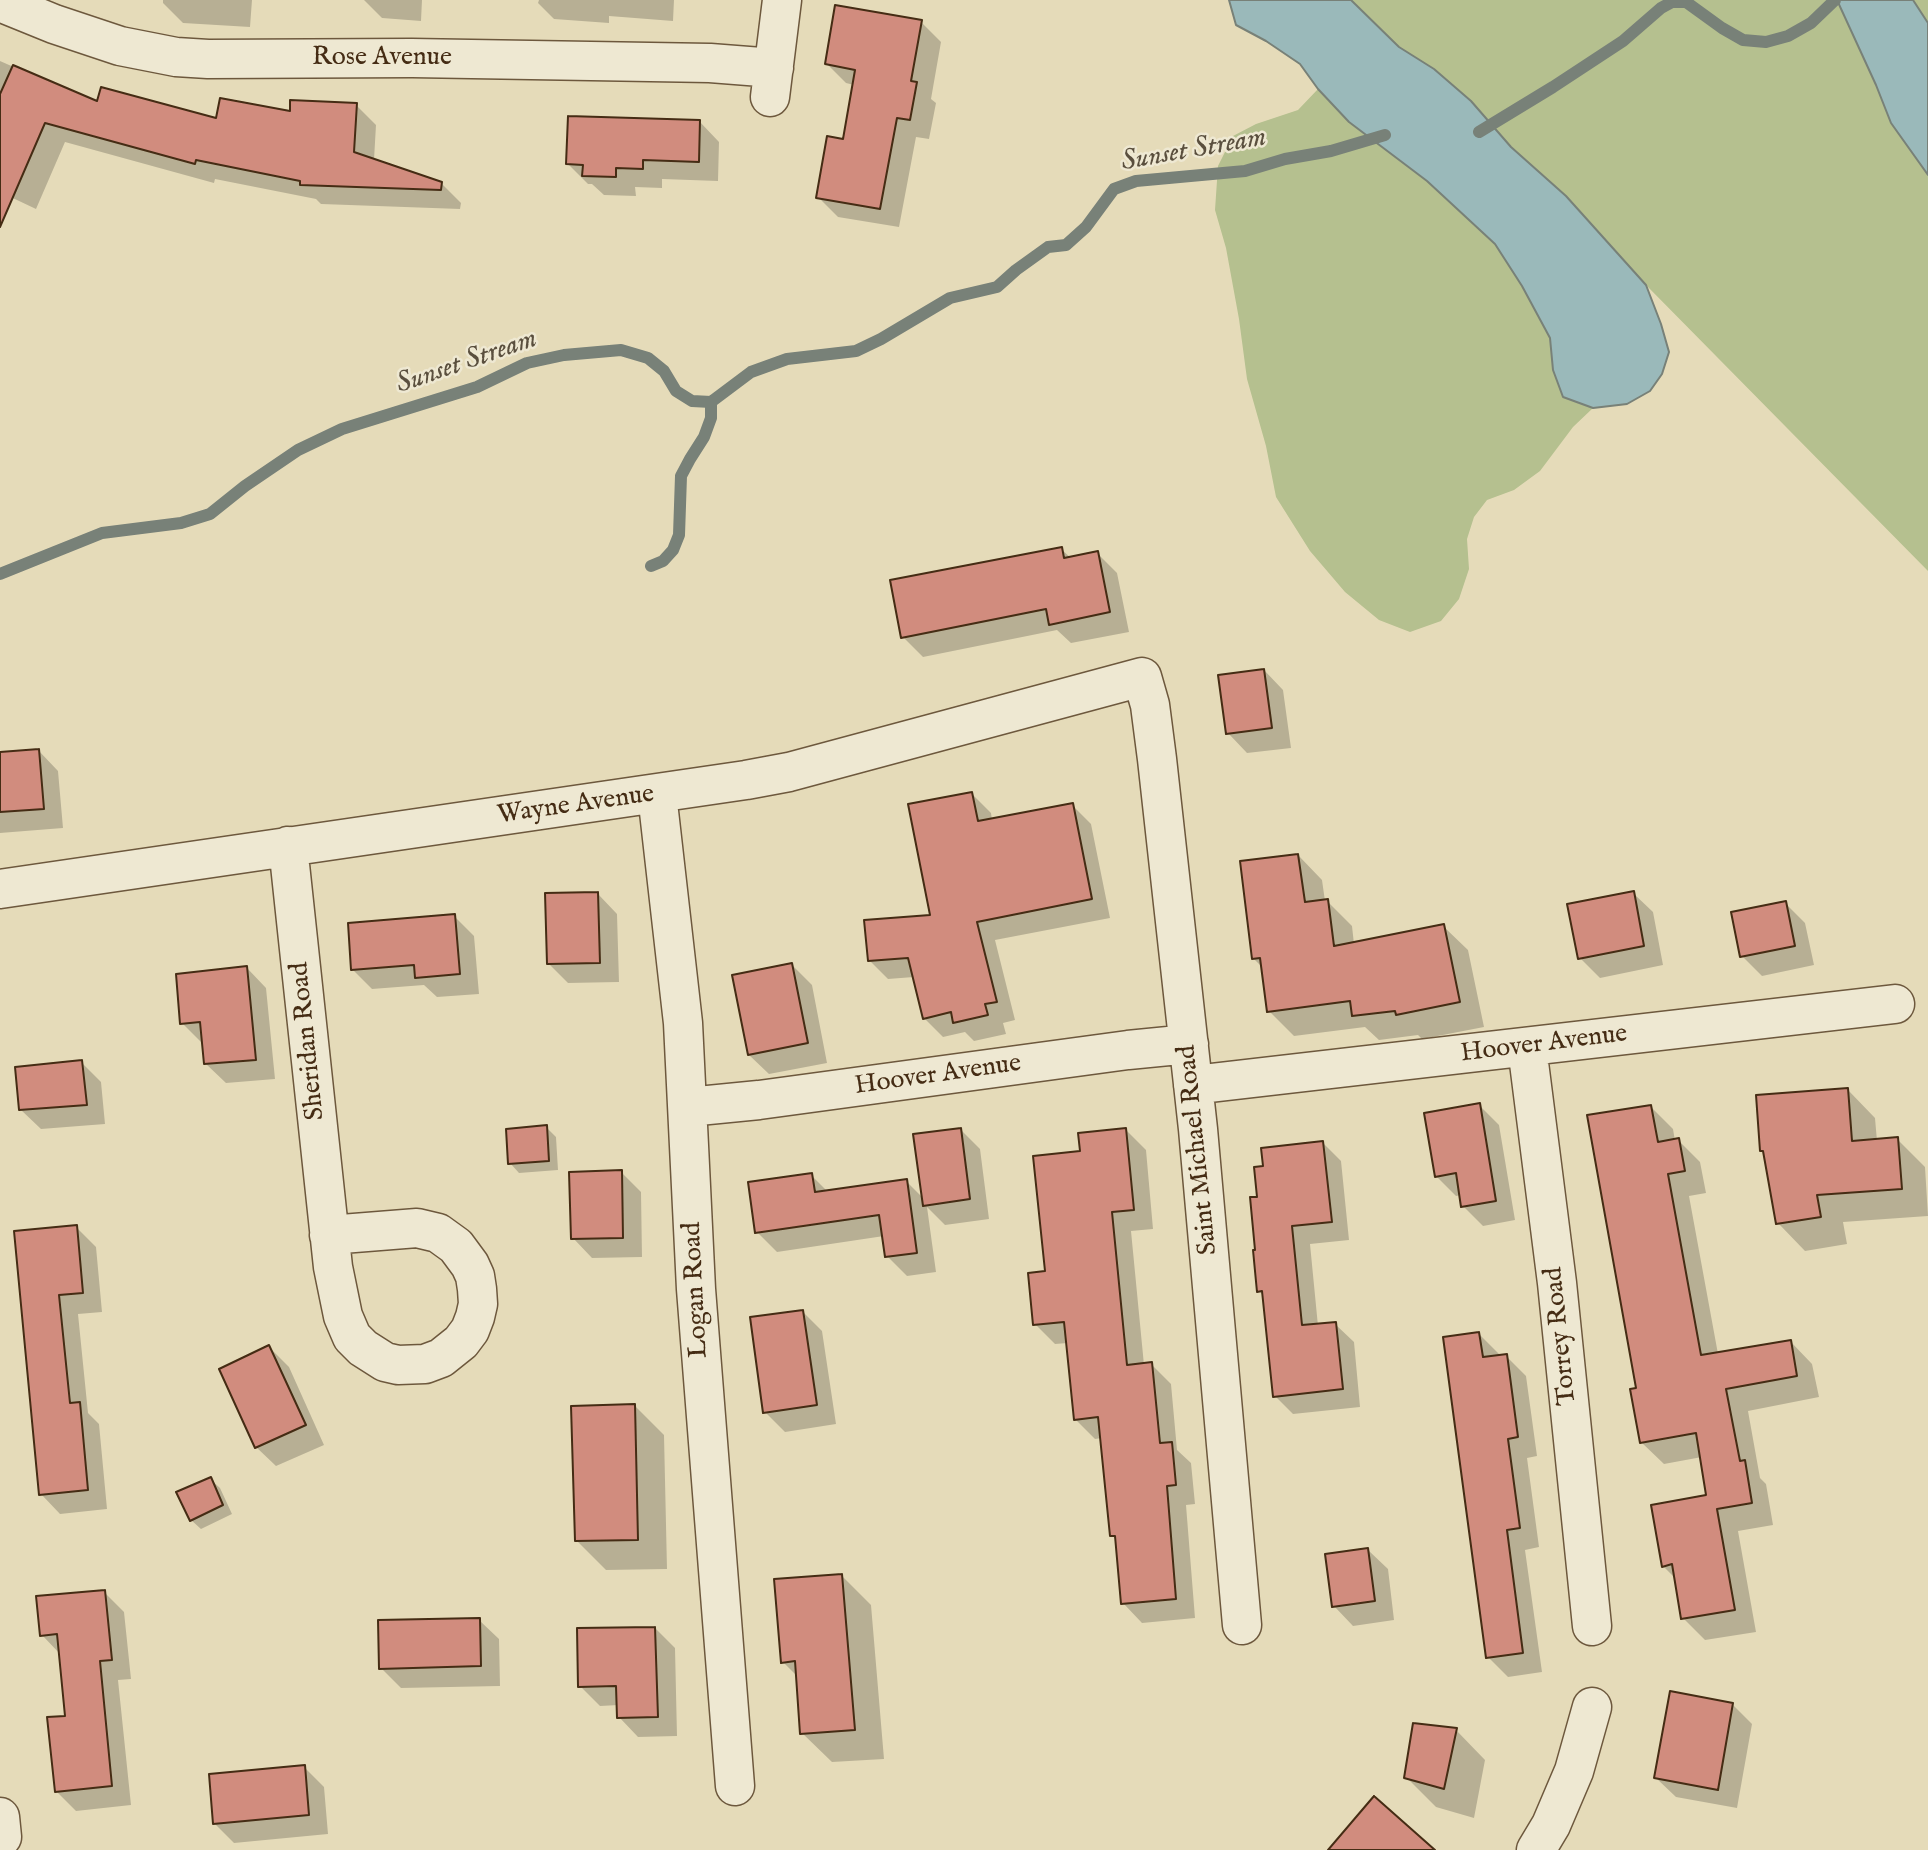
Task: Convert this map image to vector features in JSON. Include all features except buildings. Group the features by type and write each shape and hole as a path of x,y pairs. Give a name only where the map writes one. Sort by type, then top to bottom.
{"street":[{"name":"Rose Avenue","path":"0,2 120,46 176,57 710,63 772,83 782,0"},
{"name":"Wayne Avenue","path":"0,889 657,794 789,772 1142,677"},
{"name":"Saint Michael Road","path":"1142,677 1150,705 1157,759 1194,1085 1242,1625"},
{"name":"Logan Road","path":"657,794 678,973 688,1107 697,1302 735,1786"},
{"name":"Sheridan Road","path":"288,846 329,1236"},
{"name":"Hoover Avenue","path":"1194,1085 1895,1004"},
{"name":"Hoover Avenue","path":"688,1107 1189,1044"},
{"name":"Torrey Road","path":"1527,1047 1558,1297 1592,1626"},
{"path":"1536,1850 1551,1825 1574,1771 1592,1707"}],"green space":[{"path":"1351,0 1928,0 1928,571 1646,285 1566,196 1511,147 1471,101 1434,69 1399,47"},
{"path":"1318,89 1350,122 1427,181 1495,244 1550,338 1553,370 1563,397 1593,408 1573,427 1540,471 1514,490 1487,500 1474,517 1467,539 1469,569 1459,599 1441,621 1410,632 1379,620 1345,592 1310,551 1276,497 1266,446 1247,379 1226,248 1215,210 1218,166 1233,136 1256,124 1298,110"}],"water":[{"path":"1229,0 1351,0 1399,47 1434,69 1471,101 1511,147 1566,196 1646,285 1669,352 1662,374 1650,391 1627,404 1593,408 1563,397 1553,370 1550,338 1495,244 1427,181 1349,122 1318,89 1300,64 1236,25"},
{"path":"1837,0 1913,0 1928,23 1928,175 1891,123"}],"waterway":[{"name":"Sunset Stream","path":"1479,132 1623,41 1661,8 1672,2 1686,2 1743,40 1766,42 1788,36 1811,23 1835,0"},
{"name":"Sunset Stream","path":"0,574 102,533 181,523 210,514 298,450 342,429 477,387 527,363 564,355 621,350 648,358 664,371 676,391 692,401 711,402 751,372 787,359 856,351 950,298 997,287 1048,247 1066,245 1086,227 1114,189 1136,181 1245,171 1385,135"},
{"path":"651,566 663,561 673,550 679,535 681,476 704,437 711,418 711,402"}]}
